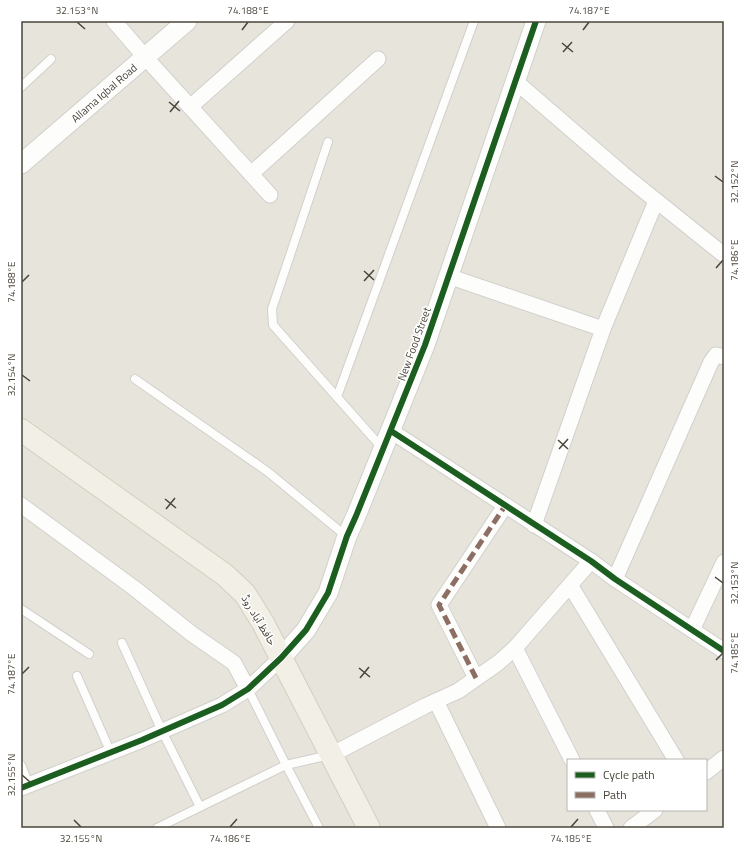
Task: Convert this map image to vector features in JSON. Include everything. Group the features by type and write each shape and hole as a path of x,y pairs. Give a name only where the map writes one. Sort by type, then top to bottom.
{"main road":[{"name":"حافظ آباد روڈ","path":"21,430 225,575 245,594 263,622 369,828"}],"street":[{"path":"114,21 270,195"},
{"name":"Allama Iqbal Road","path":"21,164 187,21"},
{"path":"190,107 288,21"},
{"name":"New Food Street","path":"281,658 306,630 328,593 347,536 425,345 536,21"},
{"path":"251,174 378,59"},
{"path":"515,81 623,174 724,255"},
{"path":"534,524 603,329 656,201"},
{"path":"448,276 603,329"},
{"path":"615,579 711,362 716,355 724,357"},
{"path":"391,431 534,524 724,651"},
{"path":"21,505 134,588 192,634 234,663 248,689"},
{"path":"476,678 440,605 505,506"},
{"path":"331,755 458,691 498,663 515,648 590,561"},
{"path":"692,630 724,562"},
{"path":"570,585 675,759"},
{"path":"515,648 571,759"},
{"path":"25,786 111,753 222,705 248,689 281,658"},
{"path":"436,701 498,828"},
{"path":"707,771 724,758"},
{"path":"598,811 606,828"},
{"path":"631,828 654,811"}],"lane":[{"path":"337,397 474,21"},
{"path":"21,87 51,59"},
{"path":"328,142 272,309 273,325 383,450"},
{"path":"135,379 268,472 347,536"},
{"path":"21,609 89,654"},
{"path":"122,643 162,731 200,807"},
{"path":"76,676 111,753"},
{"path":"248,689 319,828"},
{"path":"156,828 286,765 331,755"},
{"path":"21,765 25,786"}],"shaded area":[{"path":"21,21 724,21 724,828 21,828"}],"marked path":[{"path":"476,678 439,605 505,506"}],"cycle path":[{"path":"21,788 142,740 222,705 248,689 281,658 306,630 328,593 347,536 425,345 536,21"},
{"path":"391,431 591,561 615,579 724,651"}]}
